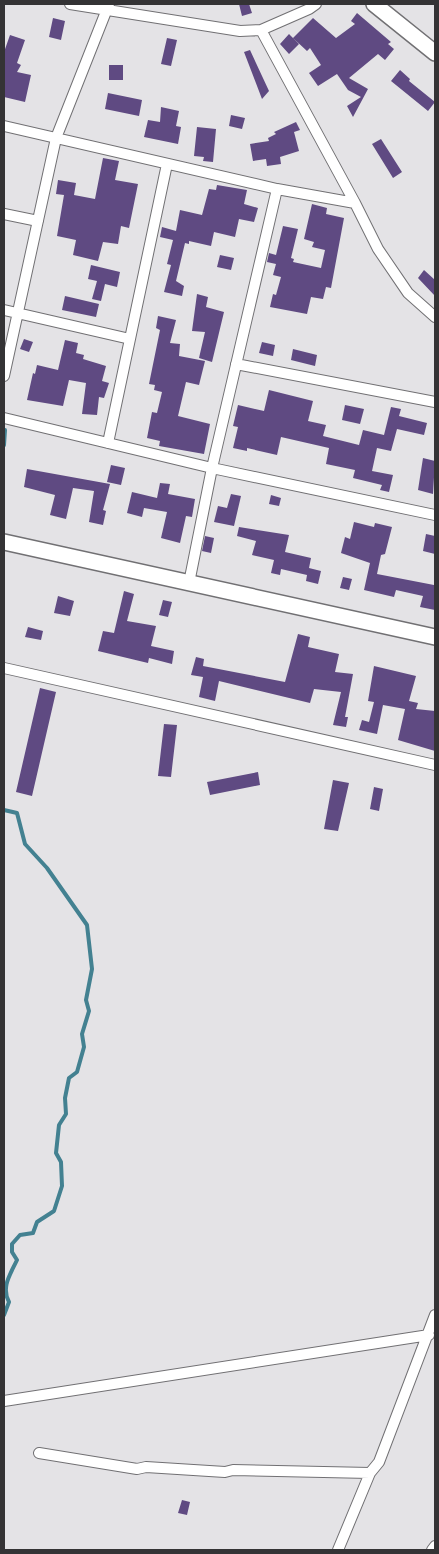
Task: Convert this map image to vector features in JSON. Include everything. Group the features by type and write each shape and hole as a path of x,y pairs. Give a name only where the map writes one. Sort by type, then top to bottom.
{"street":[{"path":"70,4 107,7 240,30 261,30 309,9 316,4"},
{"path":"374,4 435,53"},
{"path":"4,376 56,138 107,7"},
{"path":"261,30 378,249 408,293 435,317"},
{"path":"4,126 277,189 355,203"},
{"path":"108,443 167,164"},
{"path":"189,583 212,468 277,189"},
{"path":"4,214 38,221"},
{"path":"4,310 130,339"},
{"path":"236,364 435,402"},
{"path":"4,418 212,468 435,515"},
{"path":"4,542 435,637"},
{"path":"4,668 435,765"},
{"path":"338,1550 370,1473 378,1462 432,1338 435,1315"},
{"path":"4,1401 432,1338"},
{"path":"39,1454 137,1469 146,1467 225,1472 233,1470 370,1473"},
{"path":"432,1550 435,1546"}],"building":[{"path":"239,4 249,4 252,13 242,16"},
{"path":"357,13 391,42 388,44 394,49 385,60 378,54 349,78 368,89 353,117 347,106 361,97 348,90 337,74 318,86 309,73 321,65 310,48 307,51 293,38 313,18 336,38 355,24 351,21"},
{"path":"53,18 65,21 61,40 49,37"},
{"path":"289,34 299,44 289,54 280,44"},
{"path":"10,35 25,40 17,63 21,65 17,72 31,75 25,102 4,97 4,52"},
{"path":"167,38 177,40 171,66 161,64"},
{"path":"250,50 269,91 262,99 244,52"},
{"path":"109,65 123,65 123,80 109,80"},
{"path":"400,70 410,79 409,81 435,102 428,111 391,81"},
{"path":"108,93 142,100 139,116 105,109"},
{"path":"161,107 179,111 176,126 181,127 178,144 144,137 148,120 160,122"},
{"path":"231,115 245,118 242,129 229,126"},
{"path":"296,122 300,130 294,132 299,151 280,157 281,164 267,166 266,159 253,161 250,144 269,141 268,138 276,134 274,132"},
{"path":"197,127 216,129 213,162 203,161 204,157 194,156"},
{"path":"381,139 402,172 393,178 372,144"},
{"path":"103,158 119,161 115,180 138,184 129,228 121,226 118,244 103,242 98,261 73,255 76,240 57,236 64,195 56,194 58,180 76,183 74,195 95,199"},
{"path":"217,185 247,190 244,204 258,208 254,222 239,219 235,237 214,232 211,246 189,241 189,244 185,243 176,281 184,286 182,296 164,292 171,265 167,264 173,240 160,237 162,227 176,231 180,210 202,215 209,189 216,190"},
{"path":"312,204 327,208 326,214 344,218 331,288 326,287 323,299 311,297 307,314 270,307 273,294 276,295 281,277 273,275 276,264 267,262 269,253 276,255 283,226 298,229 291,258 294,259 293,262 321,268 325,250 312,247 314,242 304,239"},
{"path":"220,255 234,258 231,270 217,267"},
{"path":"91,265 120,272 117,287 105,284 101,301 92,299 97,281 88,279"},
{"path":"424,270 435,280 435,296 418,278"},
{"path":"197,294 208,297 206,307 224,312 212,362 199,358 205,332 192,331"},
{"path":"65,296 99,304 96,317 62,310"},
{"path":"158,316 176,320 170,343 180,344 179,356 205,361 199,385 186,382 178,416 210,424 204,454 159,446 160,441 147,438 152,412 157,413 162,392 154,390 155,385 149,384 160,330 156,328"},
{"path":"24,339 33,342 29,352 20,349"},
{"path":"65,340 78,343 76,353 84,355 83,359 106,366 102,381 109,383 104,398 99,397 97,415 82,414 86,383 69,380 63,406 27,400 33,373 35,374 37,365 58,370"},
{"path":"262,342 275,345 273,356 259,353"},
{"path":"293,349 317,355 315,366 291,360"},
{"path":"269,390 313,401 308,421 326,425 323,436 359,445 363,430 384,435 391,407 401,409 399,416 427,423 424,435 397,429 391,451 377,448 372,471 393,475 389,492 380,490 382,485 353,478 355,470 326,464 329,448 281,437 277,455 247,448 247,451 233,448 238,427 233,426 238,405 264,411"},
{"path":"345,405 364,409 360,424 342,420"},
{"path":"423,458 435,461 433,494 418,490"},
{"path":"111,465 125,468 121,485 107,482"},
{"path":"27,469 110,484 103,510 106,511 103,525 89,522 94,491 73,488 66,519 50,515 55,495 24,487"},
{"path":"160,483 170,484 168,494 195,499 192,517 186,516 180,543 161,538 167,512 144,508 142,517 127,513 132,492 157,498"},
{"path":"231,494 241,496 234,526 214,522 218,506 227,508"},
{"path":"271,495 281,498 279,506 269,504"},
{"path":"354,522 374,527 375,523 392,527 385,554 381,555 377,574 434,585 435,610 420,607 423,596 396,590 394,597 364,590 370,563 341,553 345,537 350,539"},
{"path":"239,527 289,535 285,552 311,558 309,568 321,571 318,584 306,581 307,575 281,569 280,575 271,573 274,560 252,555 256,541 237,536"},
{"path":"426,534 435,536 435,554 423,551"},
{"path":"205,536 214,538 211,553 202,551"},
{"path":"343,577 352,579 349,590 340,588"},
{"path":"124,591 134,594 127,621 156,626 151,646 174,651 172,664 149,658 148,663 98,651 103,631 114,633"},
{"path":"58,596 74,601 70,616 54,613"},
{"path":"163,600 172,602 168,617 159,615"},
{"path":"28,627 43,631 41,640 25,637"},
{"path":"298,634 310,637 308,647 339,654 335,672 353,674 345,717 348,717 346,727 333,725 341,692 314,689 310,703 219,681 215,701 199,697 203,677 191,675 196,657 204,659 203,666 285,682"},
{"path":"374,666 416,676 409,701 418,703 416,709 435,711 435,751 398,740 405,709 383,705 377,734 359,730 362,720 369,722 374,702 368,701"},
{"path":"40,688 56,692 32,796 16,792"},
{"path":"164,724 177,725 171,777 158,776"},
{"path":"258,772 260,785 210,795 207,782"},
{"path":"333,780 349,783 338,831 324,829"},
{"path":"374,787 383,789 379,811 370,809"},
{"path":"182,1500 190,1502 187,1515 178,1513"}],"waterway":[{"path":"4,445 5,430"},
{"path":"4,810 17,813 25,844 47,868 87,925 92,969 86,1000 89,1011 82,1034 84,1047 77,1072 69,1078 65,1098 66,1114 59,1125 56,1153 61,1162 62,1186 54,1211 37,1222 33,1233 20,1235 12,1244 12,1252 17,1260 6,1286 9,1302 4,1315"}]}
